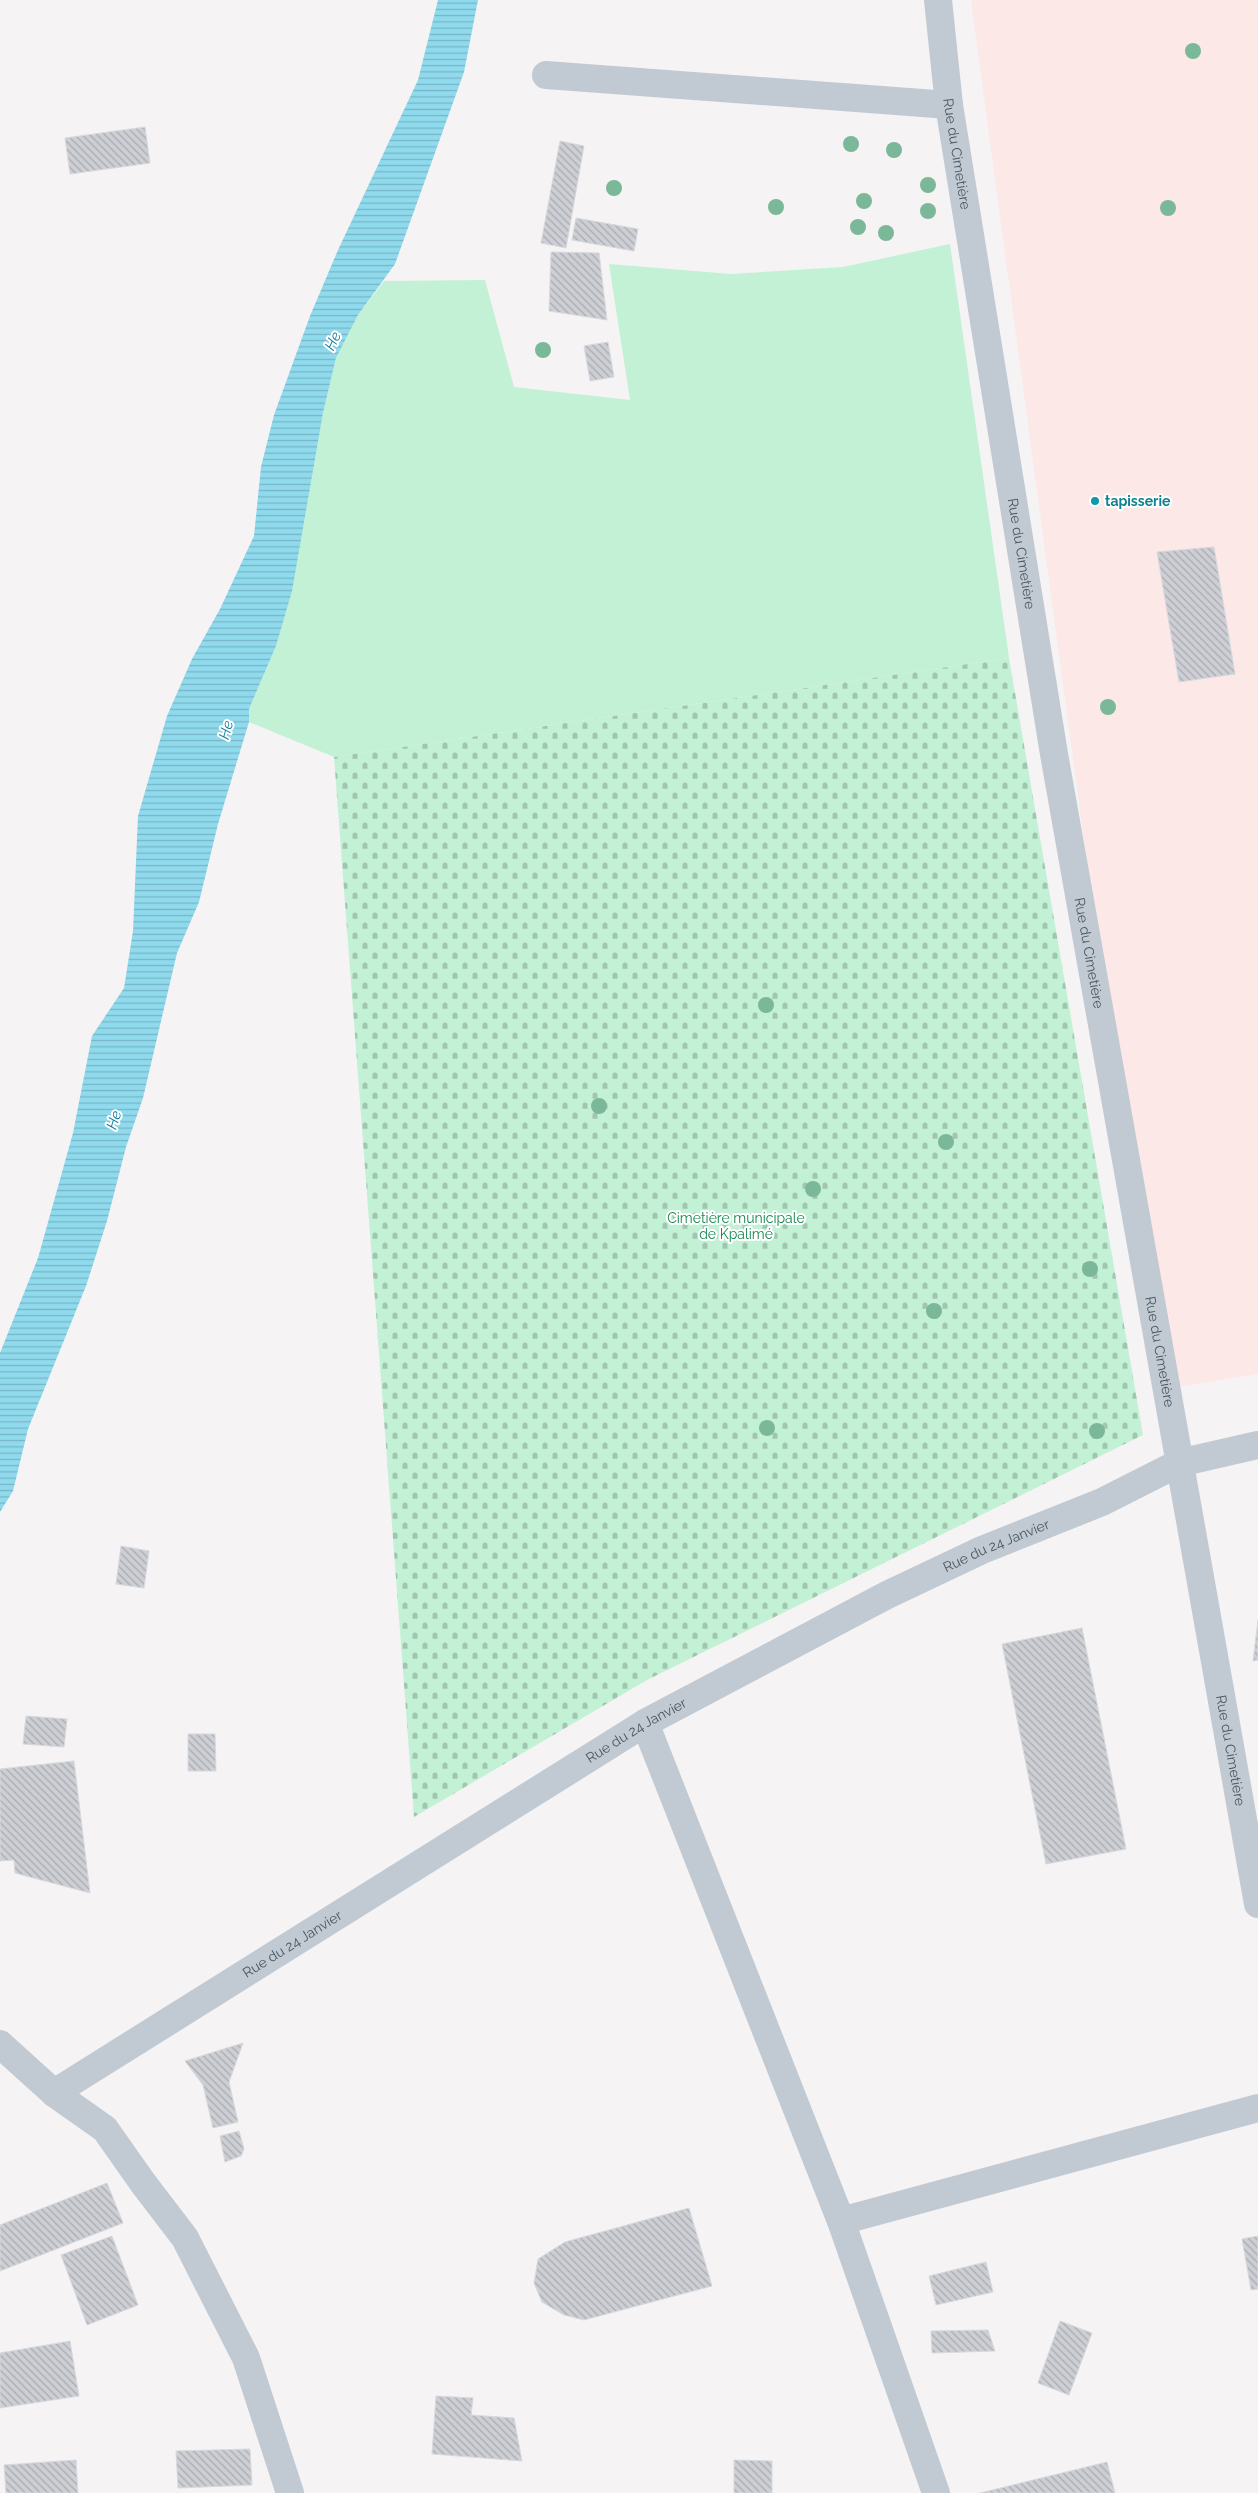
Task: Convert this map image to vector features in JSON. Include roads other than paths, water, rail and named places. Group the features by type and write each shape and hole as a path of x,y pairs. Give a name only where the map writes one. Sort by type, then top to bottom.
{"street":[{"name":"Rue du Cimetière","path":"938,0 949,105 1054,754 1258,1904"},
{"path":"546,75 949,105"},
{"name":"Rue du 24 Janvier","path":"54,2093 645,1723 887,1594 982,1550 1102,1502 1179,1464 1258,1445"},
{"path":"645,1723 841,2221 936,2493"},
{"path":"0,2044 54,2093 105,2128 143,2183 185,2238 246,2358 290,2493"},
{"path":"841,2221 1258,2108"}],"water":[{"name":"He","path":"438,0 478,0 464,72 395,264 358,315 336,358 323,413 292,591 276,646 249,709 249,722 218,824 199,902 177,953 143,1098 126,1147 107,1221 86,1286 28,1429 13,1491 0,1512 0,1353 38,1258 73,1133 92,1036 124,988 133,931 138,816 167,716 192,659 220,609 254,536 261,467 274,415 310,316 338,250 418,80"}],"place":[{"name":"tapisserie","path":"1095,501"}],"park label":[{"name":"Cimetière municipale de Kpalimé","path":"736,1226"}]}
